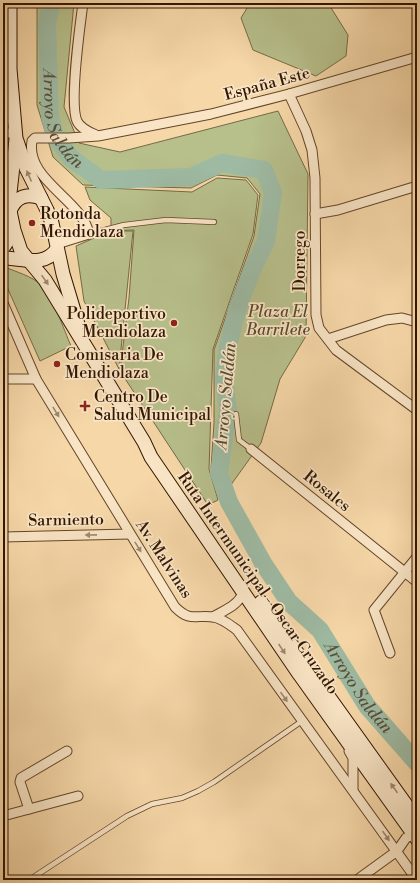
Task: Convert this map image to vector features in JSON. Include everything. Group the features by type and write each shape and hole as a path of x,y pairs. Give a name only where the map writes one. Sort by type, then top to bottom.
{"main road":[{"name":"Ruta Intermunicipal - Oscar Cruzado","path":"10,3 12,135 10,215 19,246 27,259 45,280 144,442 151,457 299,674 416,834"},
{"name":"Ruta Intermunicipal - Oscar Cruzado","path":"12,135 26,168 47,210 85,345"},
{"path":"3,248 9,234 10,215 13,204 23,196 29,195 41,198"},
{"path":"3,258 44,260 53,254 57,246"},
{"name":"Ruta Intermunicipal - Oscar Cruzado","path":"144,442 155,453 417,820"}],"street":[{"path":"83,3 78,42 74,110 77,122 85,130 98,136"},
{"name":"España Este","path":"89,234 88,225 81,214 47,181 36,162 32,151 32,141 39,138 49,139 98,136 211,114 289,94 417,57"},
{"name":"Dorrego","path":"289,94 306,131 312,150 315,178 316,315 319,328 336,350 417,410"},
{"path":"315,214 338,210 417,186"},
{"path":"57,246 89,234"},
{"name":"Av. Malvinas","path":"3,303 36,379 176,607 182,614 191,618 213,617 226,622 237,630 353,789 417,880"},
{"path":"328,340 386,320 402,318 417,322"},
{"path":"3,379 36,379"},
{"name":"Rosales","path":"251,449 417,582"},
{"name":"Sarmiento","path":"3,537 130,534"},
{"path":"390,653 374,610 417,557"},
{"path":"213,617 241,599 243,592"},
{"path":"299,674 309,693 353,758 353,789"},
{"path":"29,809 20,782 21,778 67,751"},
{"path":"3,816 78,796"},
{"path":"357,880 397,851 406,838 416,834"}],"lane":[{"path":"89,234 124,225 159,221 214,222"},
{"name":"Rosales","path":"236,414 239,440 251,449"},
{"path":"29,880 127,816 152,804 182,798 214,782 302,721"}],"green space":[{"name":"Plaza El Barrilete","path":"37,3 74,3 64,107 79,143 120,152 278,111 308,174 306,336 280,379 261,443 220,500 211,468 214,423 214,350 254,236 260,194 247,178 217,175 191,188 83,185 53,157 37,105"},
{"path":"250,3 328,3 348,35 346,56 316,76 253,50 241,18"},
{"name":"Polideportivo Mendiolaza","path":"217,178 246,180 258,195 253,234 213,349 209,469 218,500 208,505 120,371 129,298 134,230 111,231 111,218 90,200 85,187 192,192"},
{"path":"110,231 133,231 119,369 84,301 76,246"},
{"path":"5,267 29,277 41,285 54,305 71,346 40,361 3,278 3,268"}],"waterway":[{"name":"Arroyo Saldán","path":"51,3 47,24 50,117 55,136 71,158 101,180 191,177 222,163 264,170 273,193 266,241 251,273 237,310 228,346 224,378 228,410 219,473 229,502 263,563 289,602 320,630 367,706 417,763"}],"place":[{"name":"Rotonda Mendiolaza","path":"32,223"},
{"name":"Polideportivo Mendiolaza","path":"174,323"},
{"name":"Comisaria De Mendiolaza","path":"57,364"},
{"name":"Centro De Salud Municipal","path":"85,406"}]}
